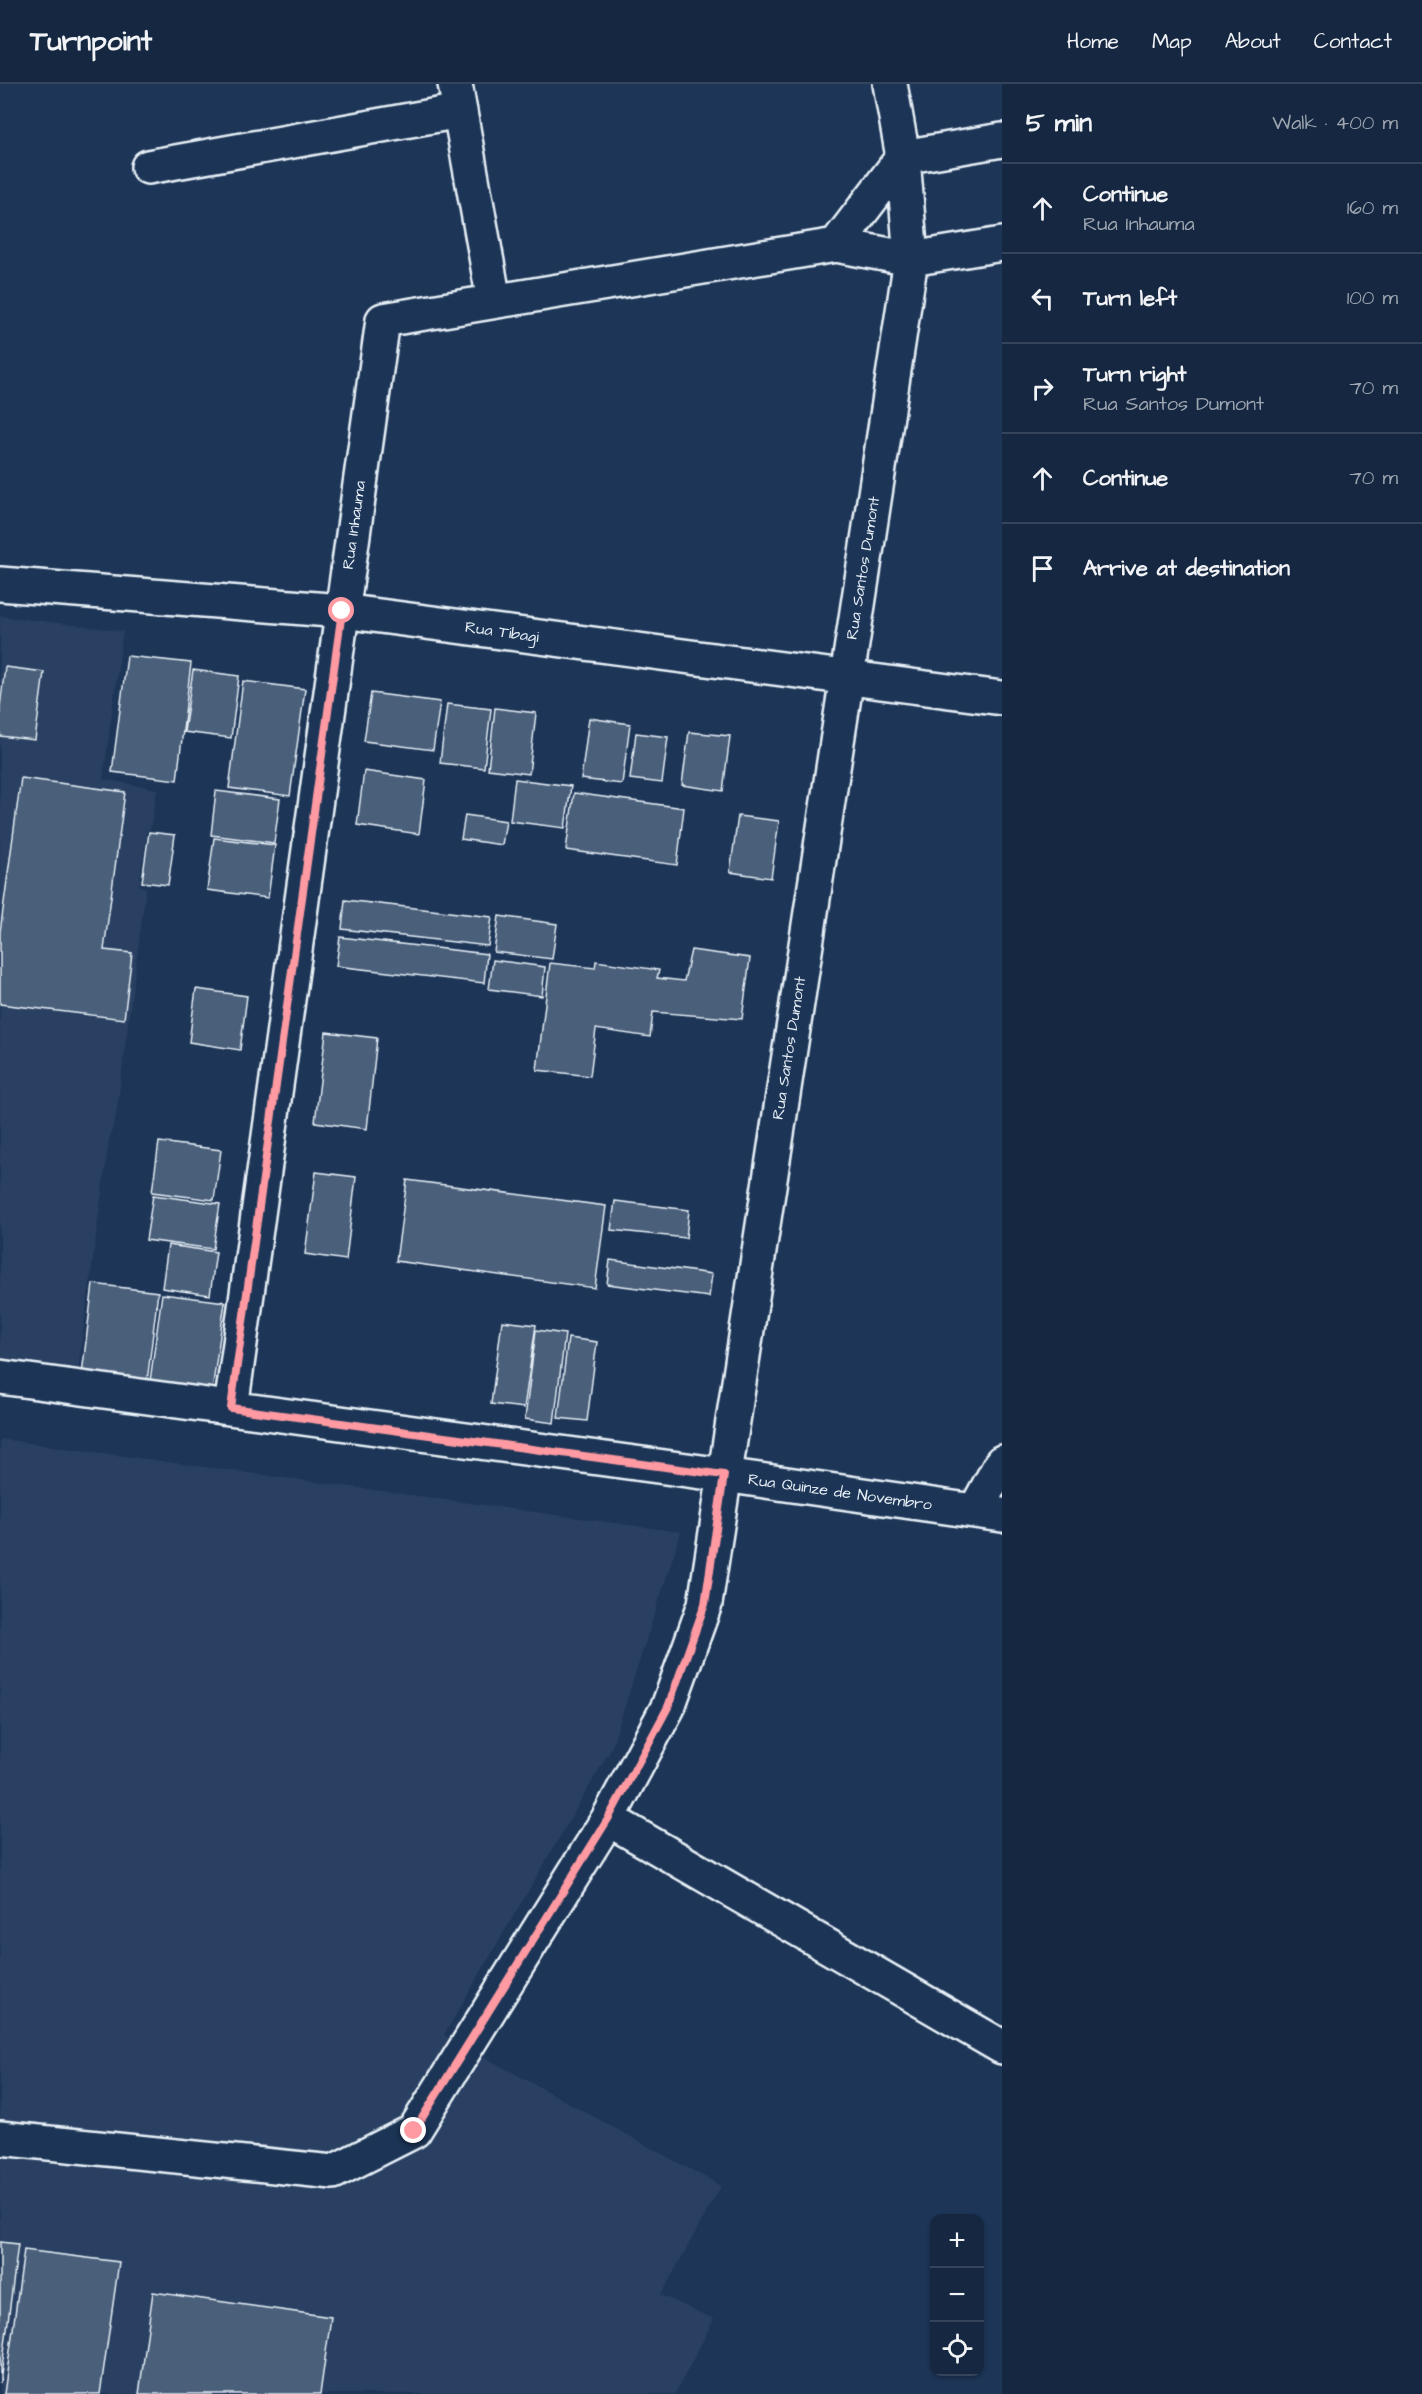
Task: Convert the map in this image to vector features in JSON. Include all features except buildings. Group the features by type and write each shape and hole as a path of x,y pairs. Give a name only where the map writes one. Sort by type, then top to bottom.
{"street":[{"name":"Rua Santos Dumont","path":"0,2138 333,2172 414,2131 608,1819 668,1707 705,1604 911,259 903,157 890,84"},
{"path":"148,167 458,98 494,301 836,245 911,259 1002,244"},
{"path":"836,245 903,157 1002,140"},
{"name":"Rua Inhauma","path":"231,1408 383,320 494,301"},
{"name":"Rua Tibagi","path":"0,584 342,611 1002,698"},
{"name":"Rua Quinze de Novembro","path":"0,1377 989,1513"},
{"path":"989,1513 1002,1462"},
{"path":"608,1819 1002,2048"}],"shaded area":[{"path":"0,616 123,631 103,779 157,789 150,830 147,830 139,886 146,888 116,1116 109,1140 77,1378 0,1367"},
{"path":"0,1439 681,1532 611,1749 444,2035 721,2186 661,2295 714,2319 675,2394 0,2394"}],"route":[{"path":"342,611 231,1408 724,1475 705,1604 668,1707 608,1819 414,2131"}]}
